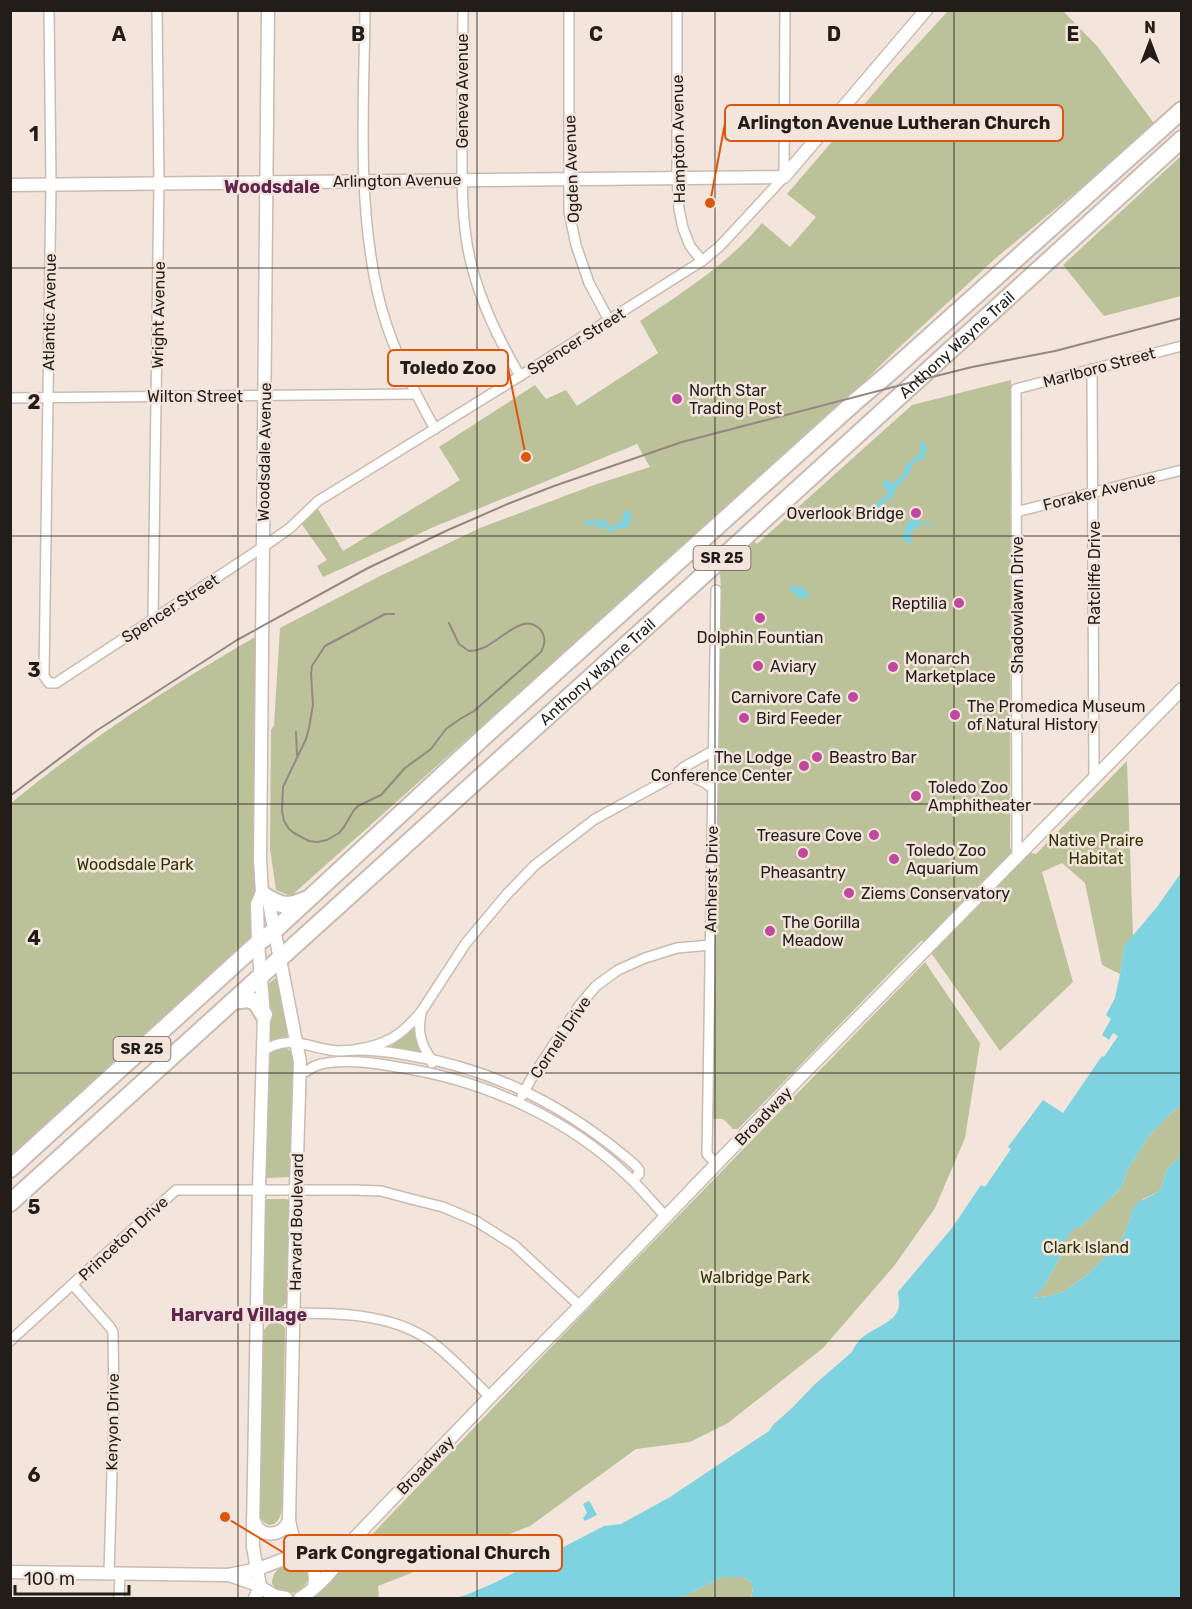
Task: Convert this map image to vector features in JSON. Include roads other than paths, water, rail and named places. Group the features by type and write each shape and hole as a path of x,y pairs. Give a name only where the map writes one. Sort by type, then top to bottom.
{"highway":[{"name":"Anthony Wayne Trail","path":"10,1169 309,899 487,734 1182,110"},
{"name":"Anthony Wayne Trail","path":"10,1203 261,976 279,953 646,627 1182,139"},
{"path":"279,953 286,935 303,914 341,879 362,850"},
{"path":"262,894 286,906 309,899"},
{"path":"233,1001 247,999 256,1002 264,1015"}],"street":[{"name":"Atlantic Avenue","path":"49,684 44,676 51,184 50,10"},
{"name":"Wright Avenue","path":"153,619 159,183 157,10"},
{"name":"Woodsdale Avenue","path":"261,976 257,904 262,894 260,860 268,10"},
{"path":"365,10 366,228 377,291 391,336 435,429"},
{"name":"Geneva Avenue","path":"463,10 464,224 470,261 482,300 499,340 520,376"},
{"name":"Ogden Avenue","path":"569,10 569,212 576,245 589,283 609,320"},
{"name":"Hampton Avenue","path":"677,10 679,209 690,246 702,261"},
{"path":"784,177 785,10"},
{"name":"Spencer Street","path":"49,684 56,683 263,547 290,528 318,501 702,261 720,246 784,177 926,10"},
{"path":"785,118 814,141"},
{"name":"Arlington Avenue","path":"10,185 784,177"},
{"name":"Marlboro Street","path":"1016,389 1182,346"},
{"name":"Ratcliffe Drive","path":"1092,369 1094,777"},
{"name":"Shadowlawn Drive","path":"1016,389 1017,856"},
{"name":"Wilton Street","path":"10,398 416,393"},
{"name":"Foraker Avenue","path":"1016,512 1182,470"},
{"name":"Amherst Drive","path":"716,590 707,1154 716,1164"},
{"name":"Broadway","path":"303,1595 343,1556 347,1546 490,1397 1182,688"},
{"path":"351,1050 379,1045 406,1028 421,1012 466,943 535,865 594,819 674,776 684,767 713,750"},
{"path":"674,776 690,776 705,782 712,788"},
{"name":"Woodsdale Avenue","path":"262,894 269,903 279,953"},
{"name":"Cornell Drive","path":"519,1102 579,1006 596,986 618,970 645,958 677,948 710,945"},
{"name":"Harvard Boulevard","path":"279,953 300,1062 289,1518 291,1532 302,1555 311,1563 314,1570 315,1579 303,1595"},
{"path":"255,1599 260,1586 253,1547 253,1519 264,1015 261,976"},
{"path":"421,1012 419,1022 421,1040 432,1060 430,1072"},
{"path":"263,1051 273,1045 297,1042 321,1048 387,1052 470,1070 525,1091 564,1112 601,1137 639,1170 639,1174 633,1180"},
{"path":"348,1063 351,1050"},
{"path":"300,1075 316,1066 330,1063 386,1065 430,1072 519,1102 577,1135 598,1150 633,1180 666,1217"},
{"name":"Princeton Drive","path":"10,1341 176,1190 381,1191 443,1207 476,1221 514,1245 580,1306"},
{"name":"Kenyon Drive","path":"73,1285 113,1332 115,1574 119,1599"},
{"path":"256,1313 346,1314 402,1325 444,1352 490,1397"},
{"path":"253,1519 258,1528 270,1534 285,1528 289,1518"},
{"name":"Broadway","path":"228,1575 258,1569 282,1558 327,1554 347,1546"},
{"path":"10,1572 228,1575 260,1586 275,1596 286,1599"}],"water":[{"path":"925,441 927,449 925,455 921,460 913,463 909,474 895,490 893,497 883,503 877,518 871,522 872,509 888,494 882,482 888,480 893,484 901,477 907,463 921,452 920,444"},
{"path":"629,510 632,518 627,528 616,529 608,533 606,528 598,528 592,523 586,528 585,521 594,519 599,523 602,519 609,523 610,527 623,521 624,512"},
{"path":"916,518 920,522 932,522 933,524 921,524 911,532 910,544 902,539 907,522"},
{"path":"791,586 807,590 808,597 798,599 795,591 788,590"},
{"path":"1181,873 1181,1105 1149,1136 1128,1169 1121,1188 1082,1226 1072,1230 1043,1288 1033,1298 1063,1292 1087,1275 1113,1248 1119,1245 1137,1203 1160,1191 1167,1169 1181,1156 1181,1598 751,1598 753,1589 750,1581 743,1577 723,1577 680,1598 454,1598 494,1583 604,1526 621,1524 670,1497 769,1431 815,1384 852,1352 862,1338 895,1316 899,1304 898,1292 952,1228 981,1185 985,1187 1011,1149 1008,1147 1043,1100 1063,1113 1118,1036 1113,1033 1109,1040 1102,1035 1111,1019 1106,1015 1115,998 1124,946 1157,907"},
{"path":"588,1501 597,1515 585,1521 583,1518 587,1513 583,1504"}],"railway":[{"path":"10,796 96,731 237,640 368,568 510,503 682,442 972,367 1055,351 1182,318"},
{"path":"394,614 385,614 325,646 312,666 313,705 309,728 283,787 282,811 289,829 309,841 327,840 339,833 358,806 381,795 405,768 431,749 446,729 474,711 541,652 544,644 542,631 533,624 527,624 510,630 491,644 469,651 459,644 449,623"},
{"path":"296,732 297,755"}],"place":[{"name":"Arlington Avenue Lutheran Church","path":"710,203"},
{"name":"North Star Trading Post","path":"677,399"},
{"name":"Toledo Zoo","path":"526,457"},
{"name":"Overlook Bridge","path":"916,513"},
{"name":"Reptilia","path":"959,603"},
{"name":"Dolphin Fountian","path":"760,618"},
{"name":"Aviary","path":"758,666"},
{"name":"Monarch Marketplace","path":"893,667"},
{"name":"Carnivore Cafe","path":"853,697"},
{"name":"The Promedica Museum of Natural History","path":"955,715"},
{"name":"Bird Feeder","path":"744,718"},
{"name":"Beastro Bar","path":"817,757"},
{"name":"The Lodge Conference Center","path":"804,766"},
{"name":"Toledo Zoo Amphitheater","path":"916,796"},
{"name":"Treasure Cove","path":"874,835"},
{"name":"Pheasantry","path":"803,853"},
{"name":"Toledo Zoo Aquarium","path":"894,859"},
{"name":"Ziems Conservatory","path":"849,893"},
{"name":"The Gorilla Meadow","path":"770,931"},
{"name":"Park Congregational Church","path":"225,1517"}],"district":[{"name":"Woodsdale","path":"272,187"},
{"name":"Harvard Village","path":"239,1315"}],"park label":[{"name":"Native Praire Habitat","path":"1096,849"},
{"name":"Woodsdale Park","path":"135,864"},
{"name":"Clark Island","path":"1086,1247"},
{"name":"Walbridge Park","path":"755,1277"}]}
